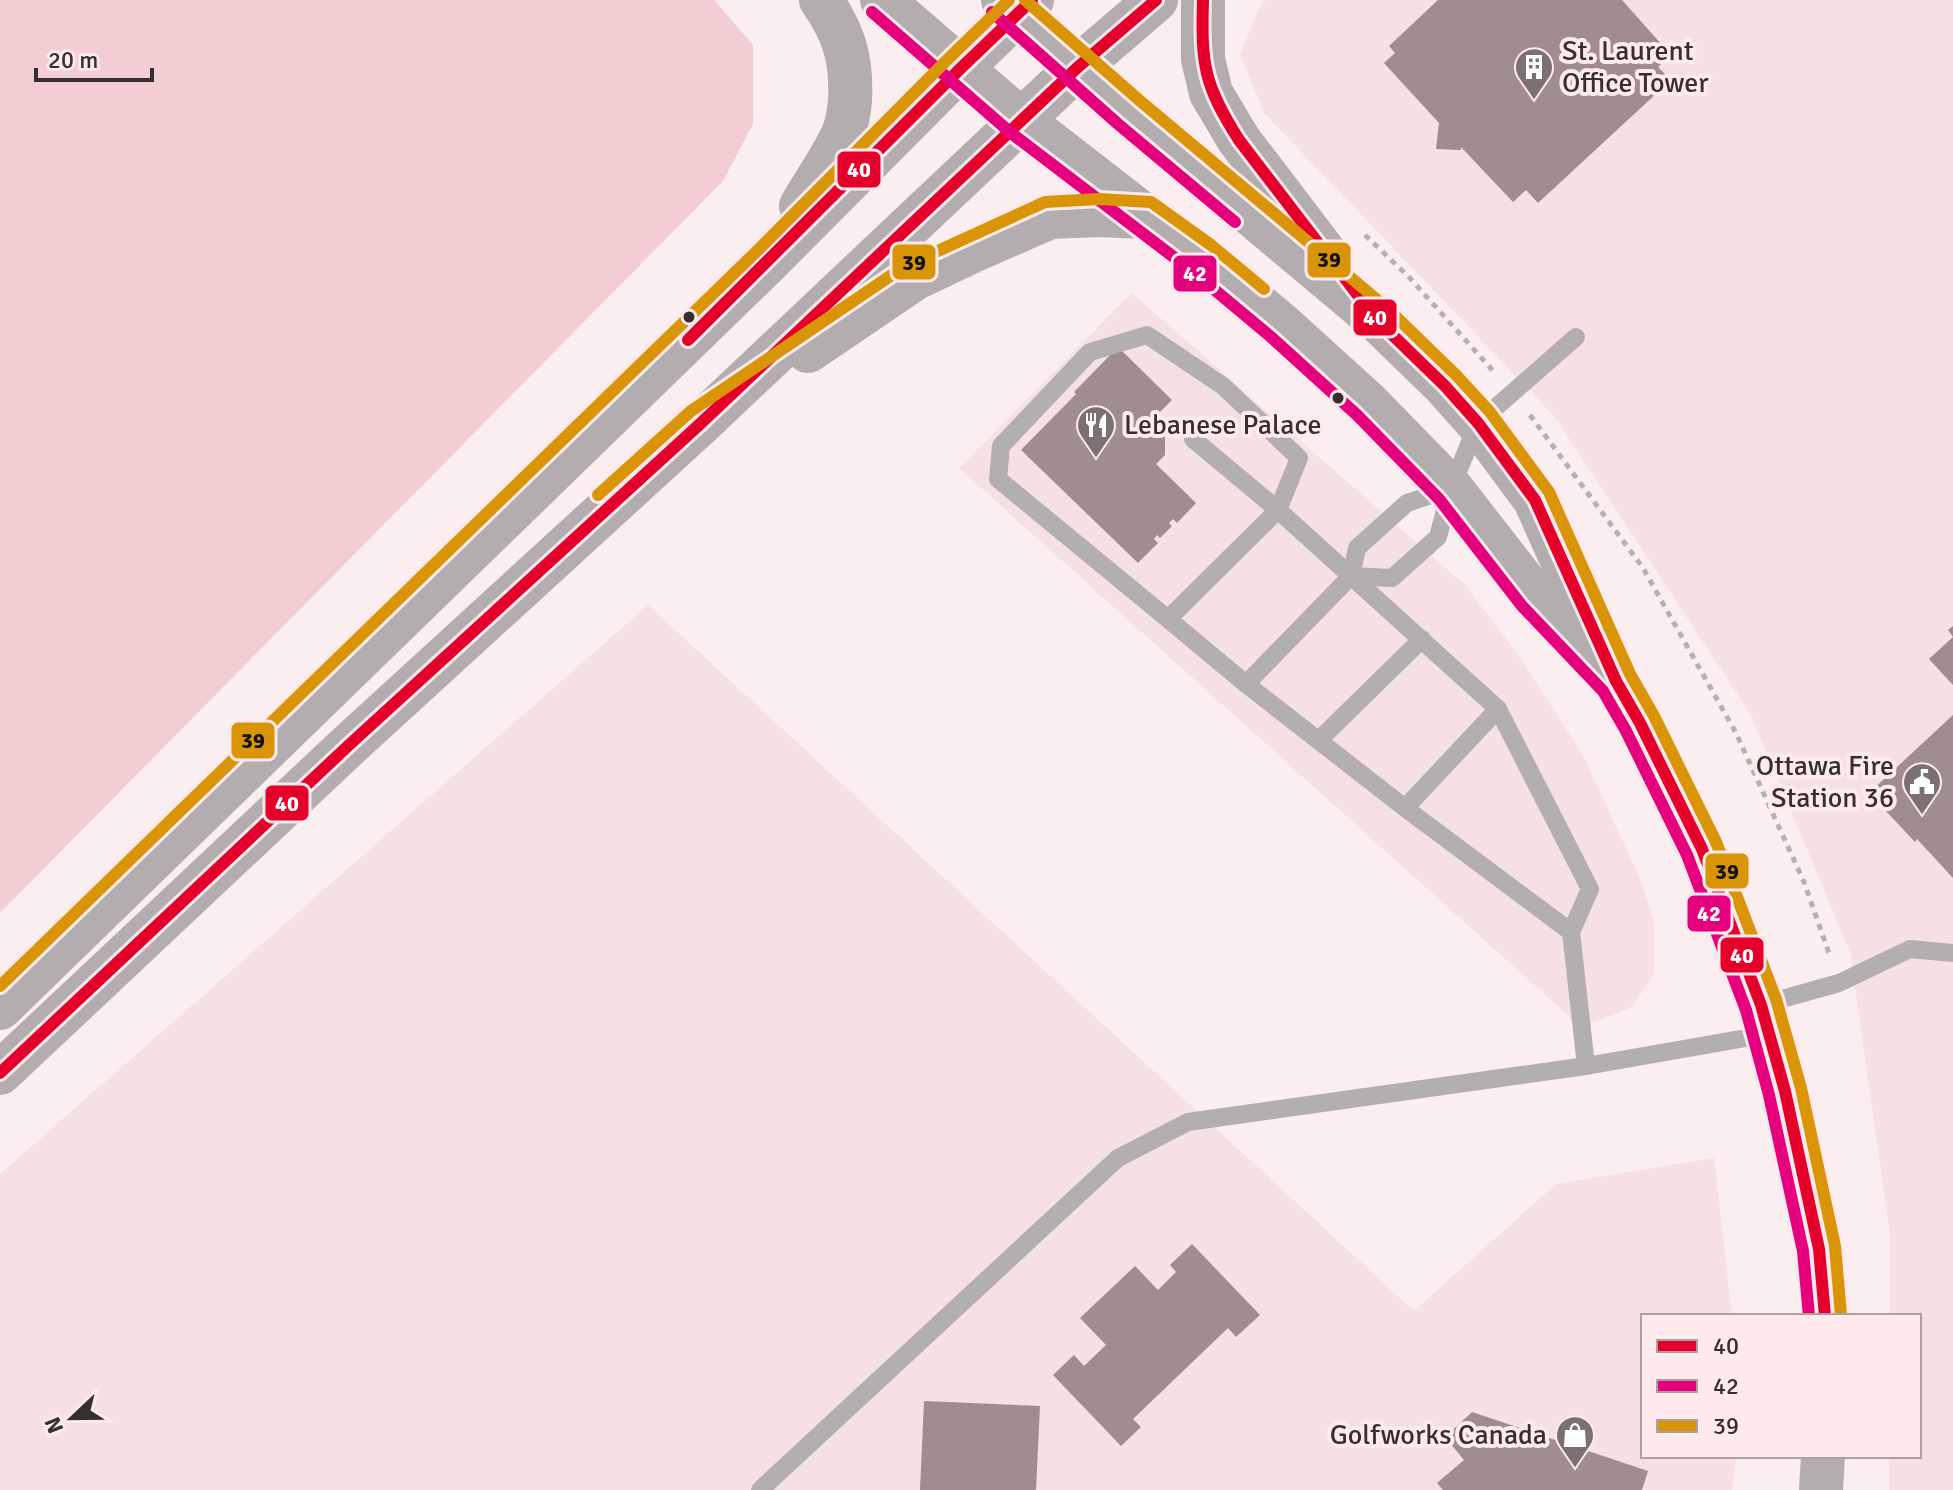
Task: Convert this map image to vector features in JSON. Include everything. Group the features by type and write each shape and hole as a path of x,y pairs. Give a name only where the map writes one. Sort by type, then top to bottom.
{"main road":[{"path":"766,264 844,134 850,108 850,61 841,35 821,0"},
{"path":"882,0 1021,120 1202,258 1368,403 1451,488 1535,596 1616,681"},
{"path":"0,1073 349,745 700,424 1078,67 1156,0"},
{"path":"1203,0 1203,59 1211,93 1239,140 1377,320"},
{"path":"0,1008 766,264 961,68 1017,5 1078,67 1129,112 1377,320 1478,423 1535,500 1616,681 1702,849 1765,1020 1785,1091 1819,1249 1825,1314"},
{"path":"700,424 914,279 977,249 1050,217 1146,217"},
{"path":"1821,1490 1823,1458"}],"lane":[{"path":"1168,619 1278,510 1299,458 1223,386 1147,335 1090,352 1001,446 998,479 1246,684 1571,932"},
{"path":"1351,576 1392,578 1438,537 1451,488 1478,423 1576,337"},
{"path":"1193,439 1278,510 1498,709 1590,889 1571,932 1586,1066"},
{"path":"1246,684 1351,576 1357,548 1407,503 1451,488"},
{"path":"1319,740 1422,639"},
{"path":"1405,808 1498,709"},
{"path":"760,1490 1118,1158 1188,1122 1586,1066 1765,1020 1910,949 1953,953"}],"shaded area":[{"path":"0,0 714,0 753,45 753,124 723,181 0,913"},
{"path":"1266,0 1953,0 1953,1490 1889,1490 1889,1458 1921,1458 1921,1314 1890,1314 1890,1235 1850,952 1751,715 1555,417 1265,114 1240,55 1259,8"},
{"path":"1132,293 1465,585 1521,659 1584,757 1641,881 1654,922 1654,974 1632,1007 1581,1027 959,468"},
{"path":"648,605 1414,1311 1556,1184 1714,1158 1732,1314 1641,1314 1641,1458 1736,1458 1732,1490 0,1490 0,1174"}],"building":[{"name":"St. Laurent Office Tower","path":"1438,0 1622,0 1671,55 1658,67 1671,80 1538,203 1526,190 1513,202 1461,147 1461,150 1436,149 1439,123 1384,63 1395,53 1389,46"},
{"name":"Lebanese Palace","path":"1118,347 1172,400 1153,419 1165,431 1165,455 1156,464 1196,503 1177,523 1173,519 1169,523 1172,526 1160,538 1157,535 1154,539 1158,543 1138,563 1021,450"},
{"path":"1953,637 1953,685 1929,659"},
{"name":"Ottawa Fire Station 36","path":"1953,715 1953,878 1869,793"},
{"path":"1192,1244 1260,1315 1236,1337 1228,1328 1133,1419 1141,1427 1121,1446 1053,1375 1074,1355 1084,1366 1106,1345 1080,1318 1135,1266 1158,1290 1176,1272 1170,1265"},
{"path":"924,1401 1040,1406 1036,1490 920,1490"},
{"path":"1472,1412 1648,1471 1642,1490 1443,1490 1437,1483 1464,1460 1445,1437"}],"transit line":[{"name":"39","path":"0,986 755,253 1009,0"},
{"name":"39","path":"1025,0 1388,309 1490,412 1549,492 1630,674 1716,842 1776,999 1801,1088 1835,1246 1841,1314"},
{"name":"40","path":"688,340 1032,0"},
{"name":"40","path":"0,1073 349,745 700,424 1078,67 1156,0"},
{"name":"40","path":"1203,0 1207,74 1227,121 1377,320 1478,423 1535,500 1616,681 1702,849 1761,1005 1785,1091 1819,1249 1825,1314"},
{"name":"42","path":"872,12 1011,133 1192,271 1357,415 1439,499 1522,606 1603,691 1687,855 1746,1010 1769,1095 1803,1251 1809,1314"},
{"name":"42","path":"992,12 1235,222"},
{"name":"39","path":"598,495 691,411 905,266 1045,202 1099,199 1151,202 1211,245 1264,289"}],"place":[{"name":"St. Laurent Office Tower","path":"1534,101"},
{"name":"Lebanese Palace","path":"1096,459"},
{"name":"Ottawa Fire Station 36","path":"1922,816"},
{"name":"Golfworks Canada","path":"1575,1469"}]}
